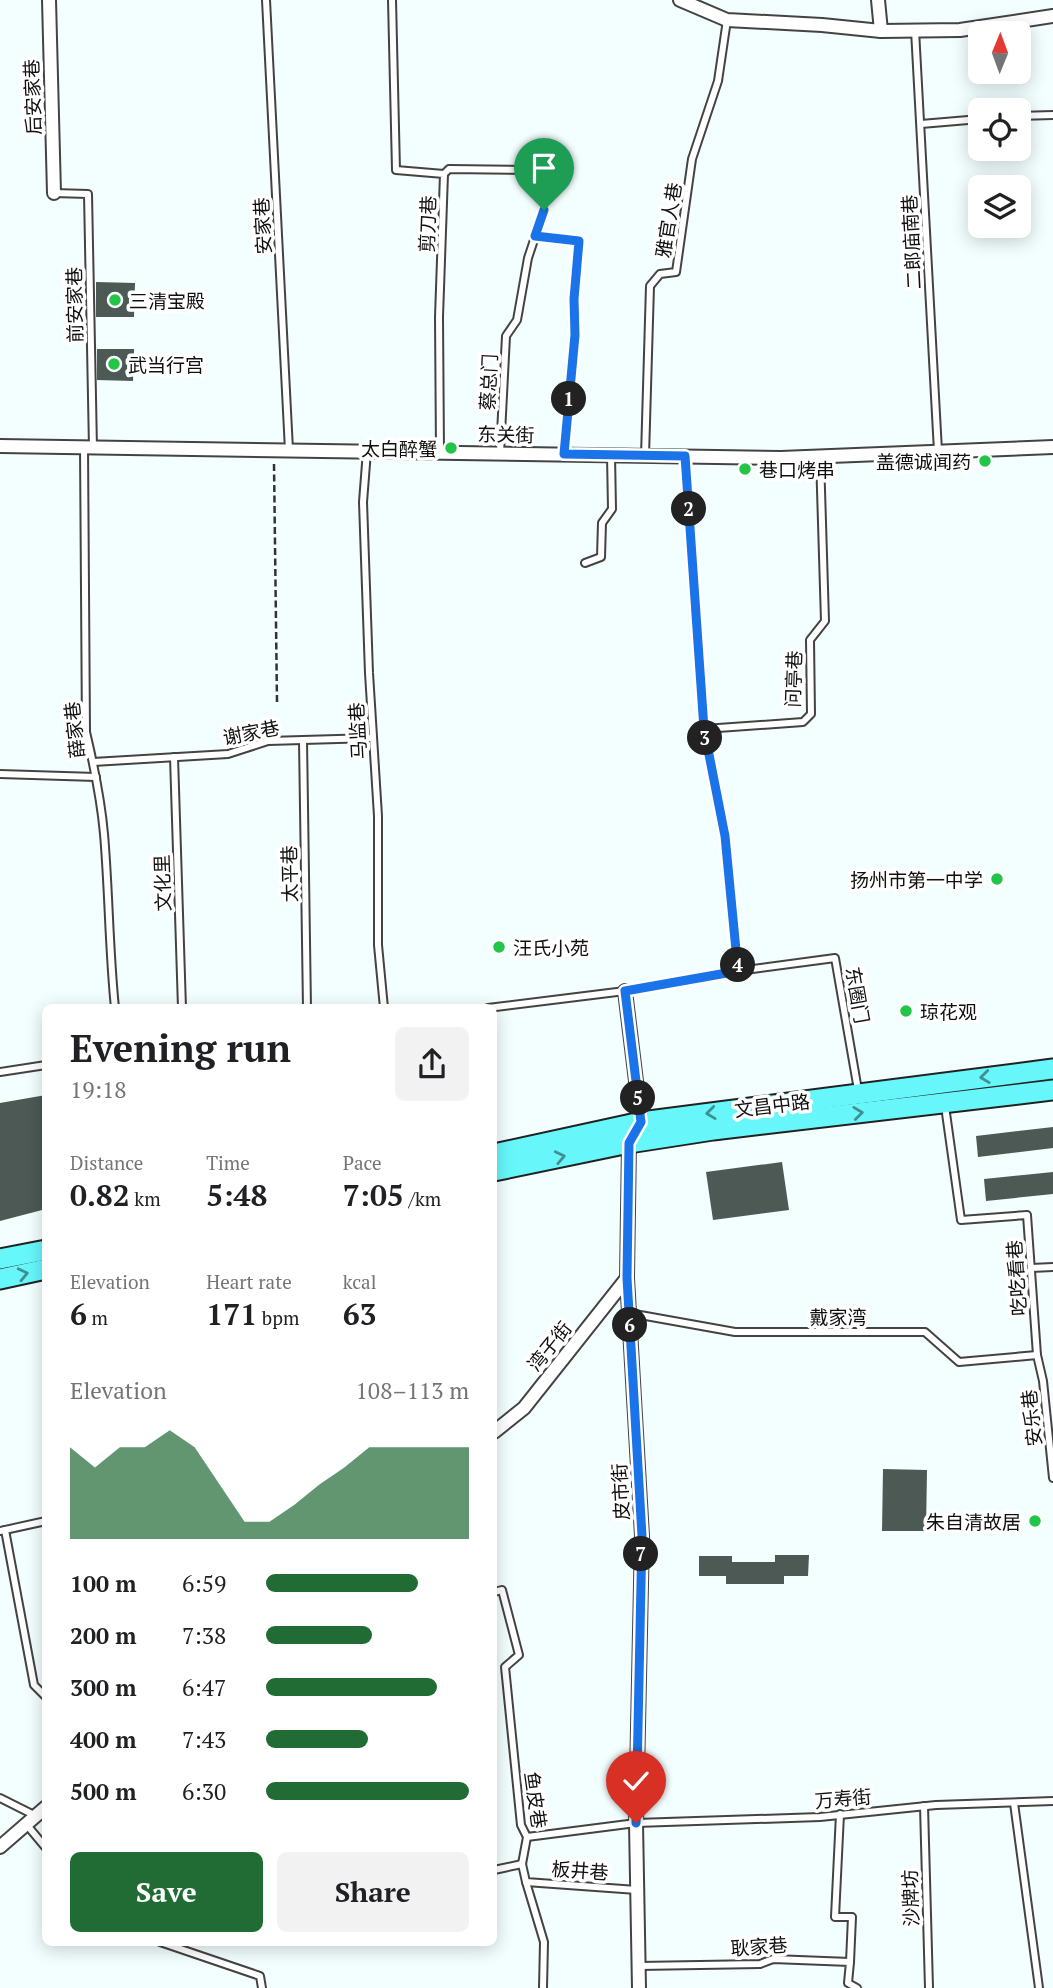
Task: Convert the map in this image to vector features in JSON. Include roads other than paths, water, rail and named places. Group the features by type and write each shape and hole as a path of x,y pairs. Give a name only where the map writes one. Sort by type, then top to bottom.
{"main road":[{"name":"文昌中路","path":"497,1153 641,1122 1053,1069"},
{"name":"文昌中路","path":"497,1170 629,1143 713,1130 1053,1090"},
{"path":"0,1259 42,1251"},
{"path":"0,1279 42,1270"}],"street":[{"name":"后安家巷","path":"49,0 54,193"},
{"path":"680,0 727,20 881,31 960,30 1053,16"},
{"path":"878,0 881,31"},
{"name":"东关街","path":"0,446 821,457 1053,447"},
{"path":"625,991 641,1122"},
{"name":"皮市街","path":"639,1988 636,1823 642,1536 627,1278 629,1143 641,1122"},
{"name":"湾子街","path":"497,1430 524,1408 627,1278"},
{"path":"0,1847 36,1815"}],"lane":[{"name":"安家巷","path":"266,0 289,450"},
{"name":"剪刀巷","path":"392,0 396,170 444,174 439,317 440,452"},
{"name":"雅官人巷","path":"645,456 650,286 660,274 676,272 692,159 718,81 727,20"},
{"name":"二郎庙南巷","path":"915,30 938,452"},
{"path":"1031,116 1053,115"},
{"path":"921,124 968,120"},
{"name":"蔡总门","path":"444,174 449,169 543,170 544,210 528,258 517,320 506,336 500,453"},
{"name":"前安家巷","path":"54,193 88,194 89,448"},
{"path":"535,236 579,241 574,299 575,335 564,454"},
{"name":"薛家巷","path":"89,448 86,732 104,834 115,1004"},
{"name":"马监巷","path":"366,451 363,502 378,816 378,945 384,1004"},
{"path":"585,563 601,557 603,523 612,509 611,455"},
{"path":"685,456 704,729 725,836 738,971"},
{"name":"问亭巷","path":"704,729 803,722 811,714 810,640 825,621 821,457"},
{"name":"谢家巷","path":"93,762 228,754 268,741 373,738"},
{"name":"太平巷","path":"303,740 307,1004"},
{"name":"文化里","path":"174,757 182,1004"},
{"path":"0,774 96,777"},
{"name":"东圈门","path":"497,1007 625,991 738,971 835,958 859,1094"},
{"path":"0,1072 42,1066"},
{"name":"吃吃看巷","path":"945,1102 961,1220 1027,1215 1037,1355"},
{"path":"1031,1268 1053,1268"},
{"name":"戴家湾","path":"629,1313 735,1332 925,1332 959,1362 1037,1355"},
{"name":"安乐巷","path":"1037,1355 1043,1381 1053,1478"},
{"path":"42,1522 2,1530 34,1685 42,1693"},
{"name":"鱼皮巷","path":"497,1591 502,1590 519,1655 505,1667 521,1825 527,1837 522,1864"},
{"path":"0,1798 36,1815 42,1835"},
{"name":"万寿街","path":"527,1837 636,1823 1053,1801"},
{"path":"1014,1803 1039,1988"},
{"name":"沙牌坊","path":"923,1806 929,1988"},
{"path":"840,1814 835,1917 852,1917 848,1983 857,1988"},
{"path":"497,1869 522,1864"},
{"name":"板井巷","path":"522,1864 526,1882 637,1890"},
{"path":"526,1882 544,1942 544,1988"},
{"path":"172,1946 260,1976 262,1988"},
{"name":"耿家巷","path":"639,1966 760,1964 773,1959 849,1962"}],"place":[{"name":"三清宝殿","path":"115,300"},
{"name":"武当行宫","path":"114,364"},
{"name":"太白醉蟹","path":"451,448"},
{"name":"盖德诚闻药","path":"985,461"},
{"name":"巷口烤串","path":"745,469"},
{"name":"扬州市第一中学","path":"997,879"},
{"name":"汪氏小苑","path":"499,947"},
{"name":"琼花观","path":"906,1011"},
{"name":"朱自清故居","path":"1035,1521"}]}
